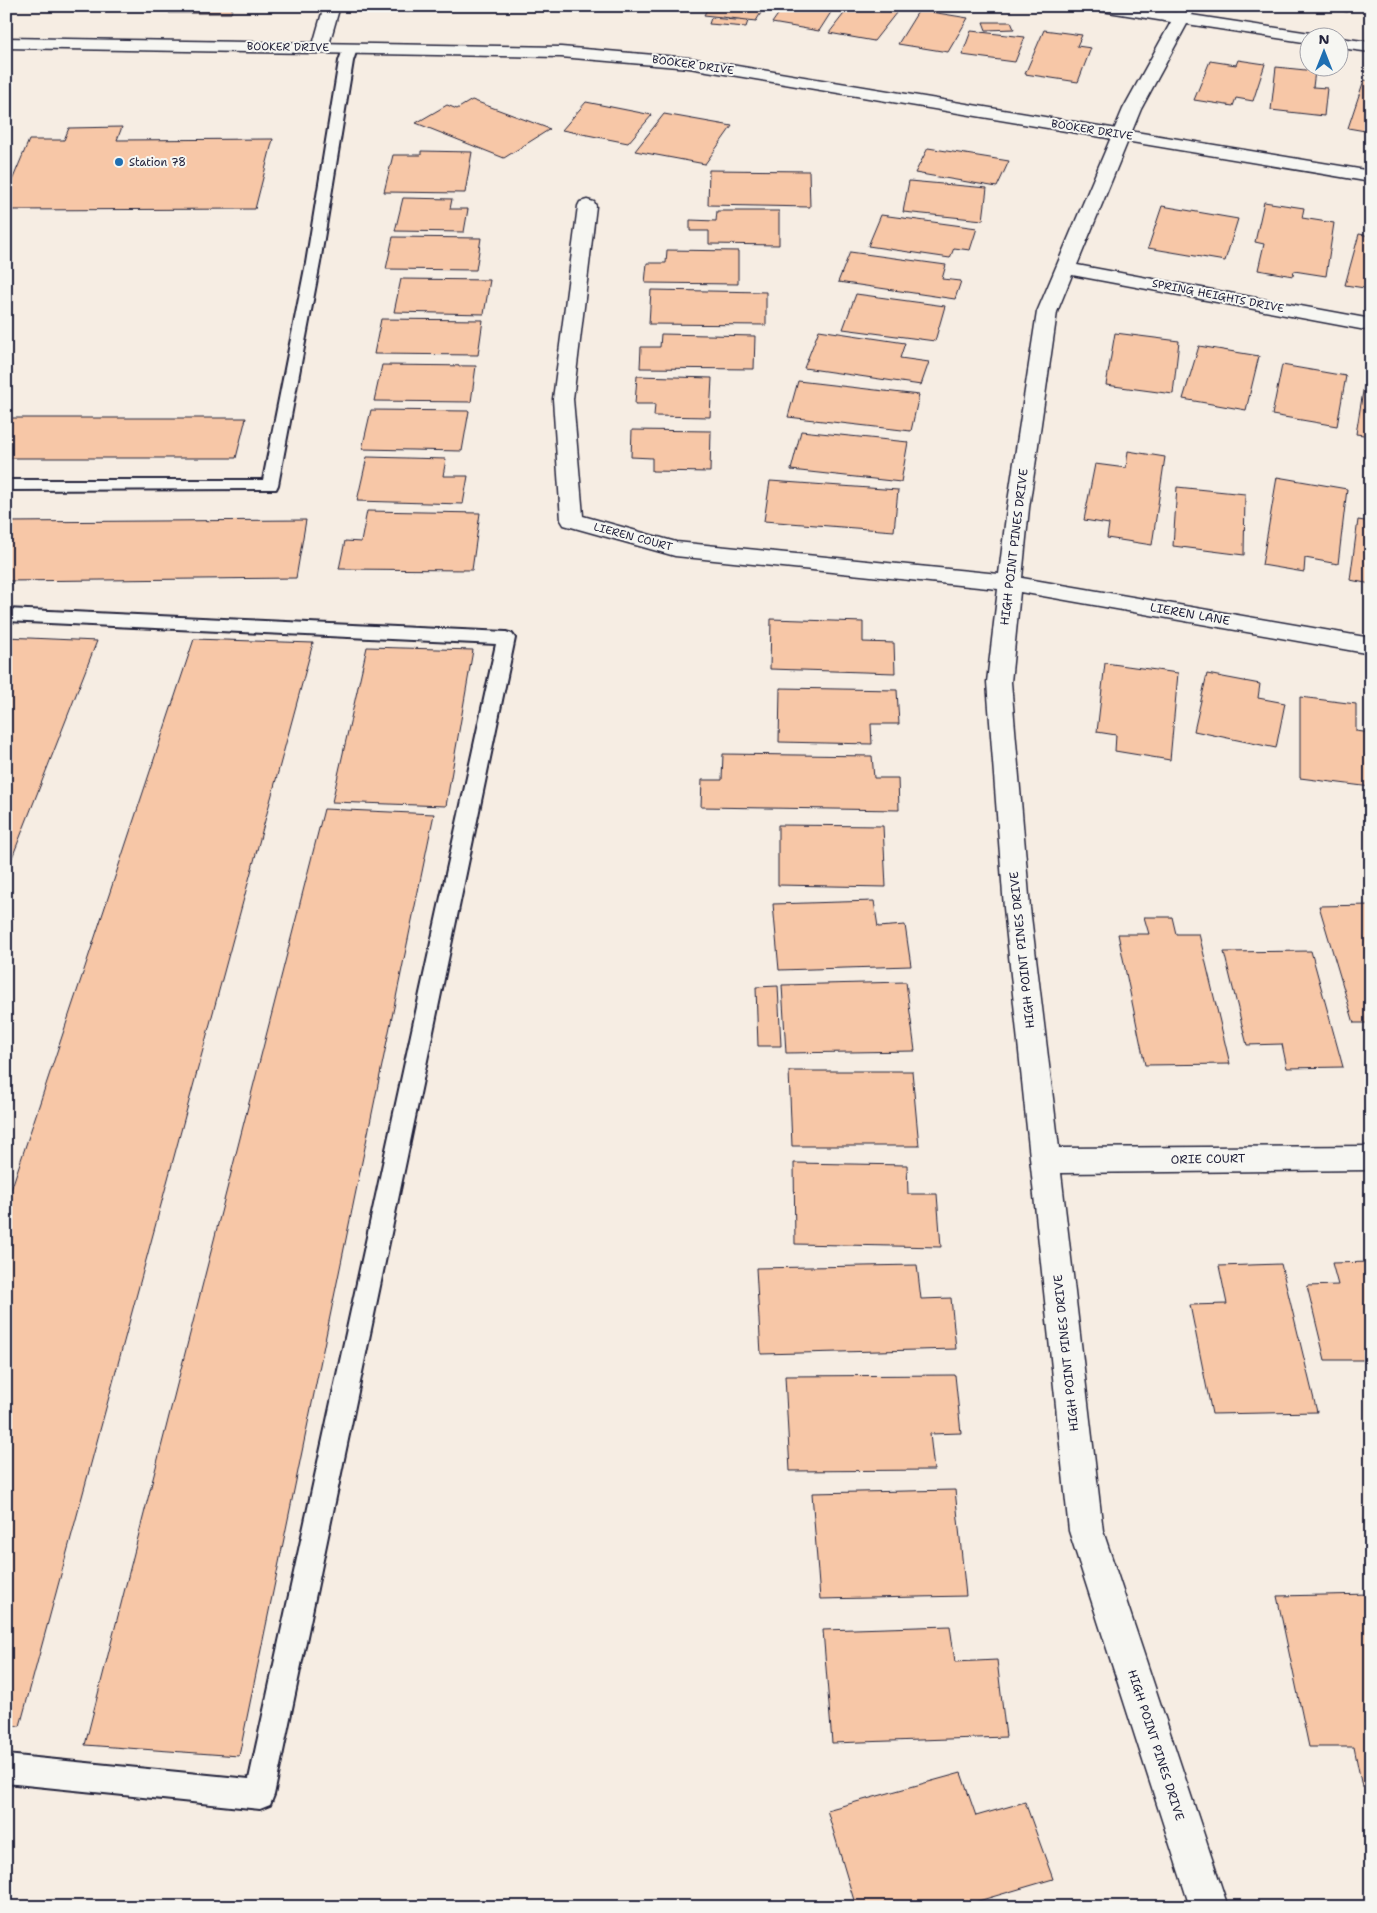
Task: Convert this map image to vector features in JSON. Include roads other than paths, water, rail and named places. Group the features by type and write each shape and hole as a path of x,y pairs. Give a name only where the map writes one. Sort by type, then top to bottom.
{"street":[{"path":"320,48 332,6"},
{"path":"1102,6 1186,12 1300,36"},
{"name":"HIGH POINT PINES DRIVE","path":"1186,12 1132,109 1047,312 1018,508 999,682 1016,908 1086,1531 1209,1907"},
{"name":"BOOKER DRIVE","path":"6,42 561,52 689,63 1371,177"},
{"path":"1350,44 1371,47"},
{"name":"LIEREN COURT","path":"587,206 564,399 572,520 675,549 1009,583"},
{"name":"SPRING HEIGHTS DRIVE","path":"1064,268 1371,325"},
{"name":"LIEREN LANE","path":"1009,583 1371,646"},
{"name":"ORIE COURT","path":"1045,1161 1371,1158"}],"lane":[{"path":"6,485 270,486 314,263 346,61 350,49"},
{"path":"6,616 506,638 260,1796 6,1769"}],"place":[{"name":"Station 78","path":"119,162"}]}
